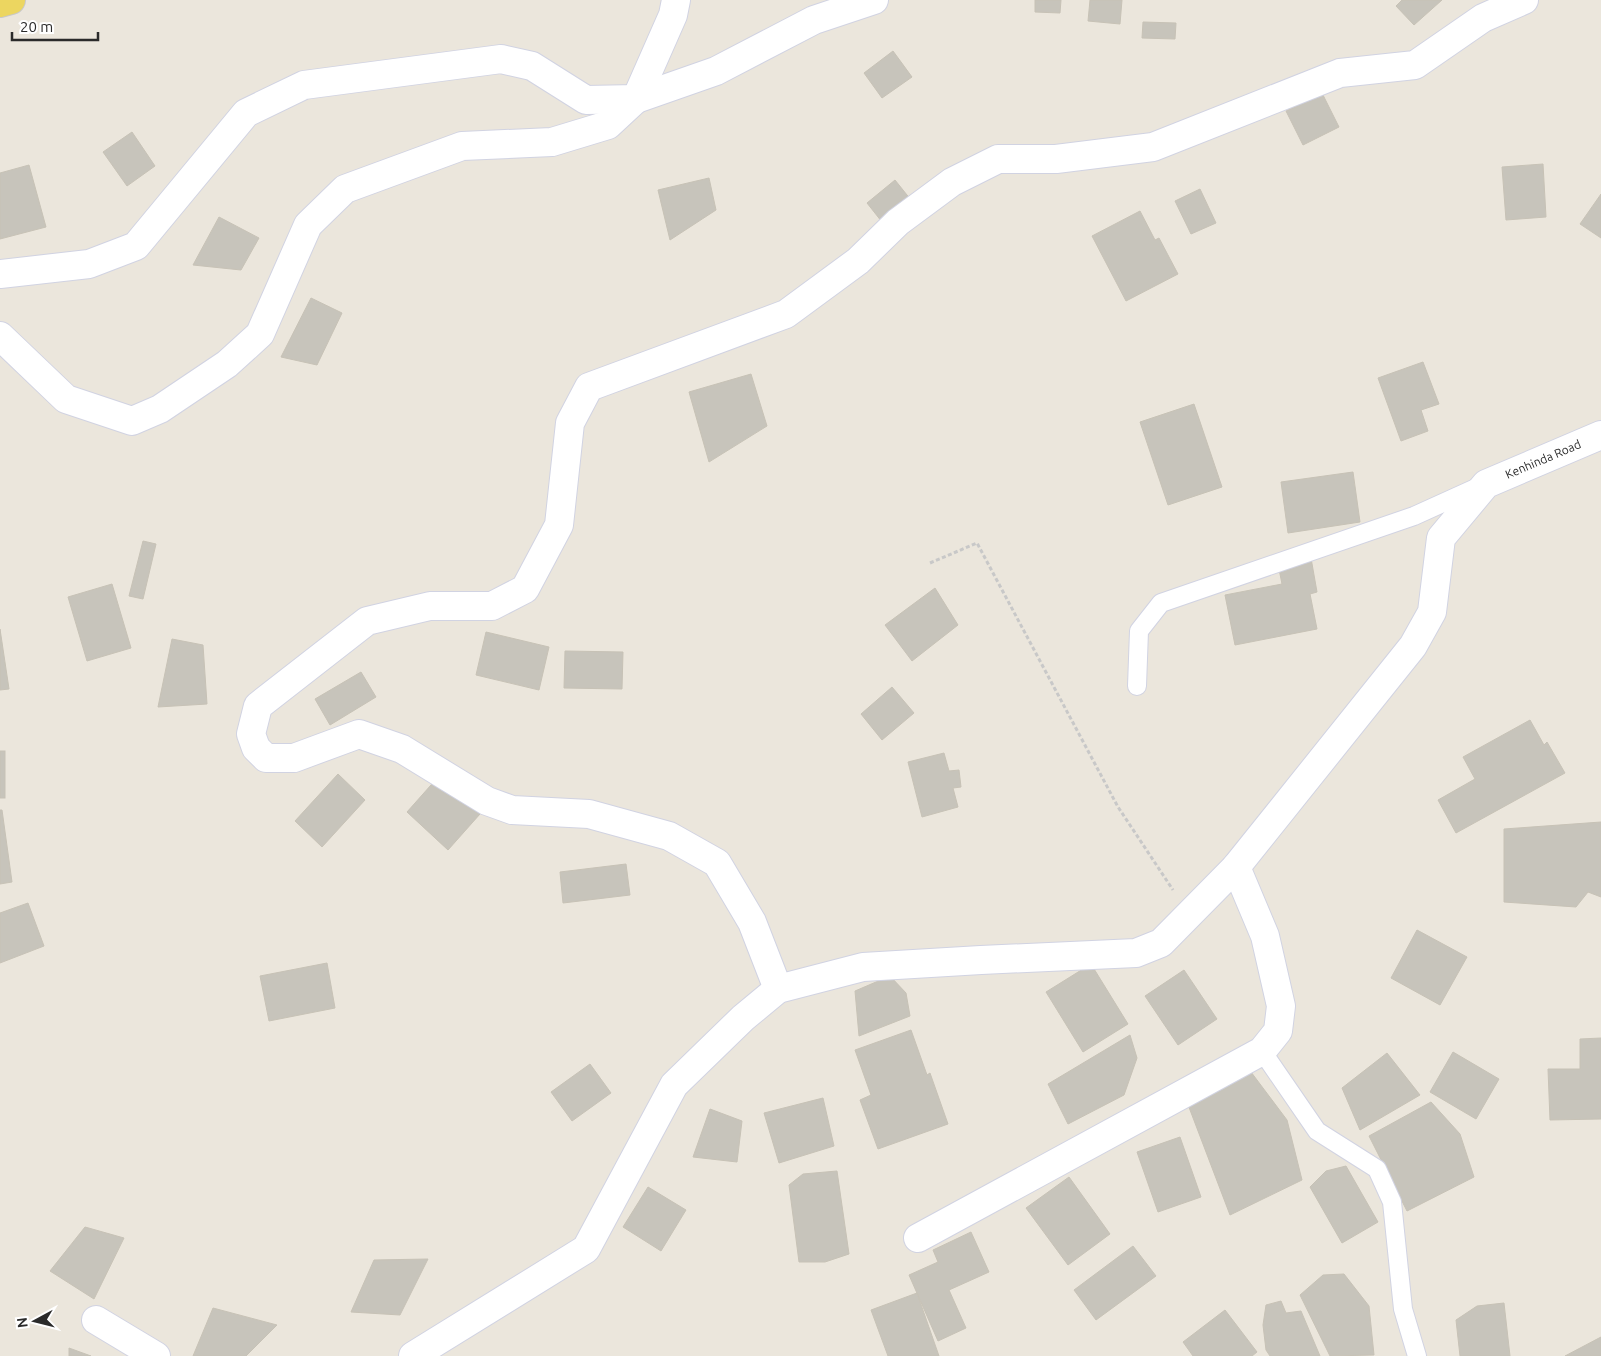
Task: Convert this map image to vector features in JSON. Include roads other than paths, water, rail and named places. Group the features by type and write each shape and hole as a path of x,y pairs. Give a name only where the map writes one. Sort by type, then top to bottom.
{"main road":[{"path":"0,3 10,0"}],"street":[{"path":"0,336 66,399 132,421 160,410 227,364 260,334 308,226 345,189 462,146 552,142 608,125 636,99 673,15 676,0"},
{"path":"0,274 90,264 136,246 246,113 304,86 501,59 532,66 586,100 636,99 716,71 814,20 874,0"},
{"path":"778,989 752,922 717,863 669,836 589,814 512,810 487,802 402,750 358,734 294,758 266,758 256,748 251,734 258,706 367,621 430,606 492,606 525,589 560,525 570,422 589,387 786,314 858,261 898,222 952,182 998,159 1056,159 1153,147 1340,73 1415,65 1483,18 1524,0"},
{"name":"Kenhinda Road","path":"1486,484 1601,435"},
{"path":"413,1356 586,1250 674,1085 743,1018 778,989 863,967 1136,953 1161,942 1190,916 1236,867 1413,646 1432,612 1441,538 1486,484"},
{"path":"918,1238 1262,1051 1278,1031 1281,1006 1265,936 1236,867"},
{"path":"96,1320 156,1356"}],"lane":[{"path":"1137,686 1139,631 1161,603 1414,516 1486,484"},
{"path":"1262,1051 1317,1131 1377,1169 1392,1202 1403,1309 1417,1356"}]}
